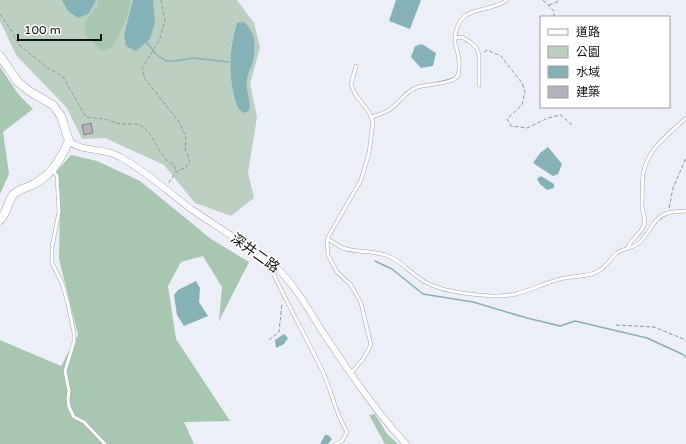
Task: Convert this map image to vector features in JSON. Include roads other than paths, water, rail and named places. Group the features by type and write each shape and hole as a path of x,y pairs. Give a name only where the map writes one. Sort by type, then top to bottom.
{"street":[{"path":"0,56 18,82 29,91 53,105 61,116 69,141 53,170 43,179 15,192 10,198 6,211 0,220"},
{"name":"深井二路","path":"69,141 74,146 108,152 119,156 166,188 190,208 268,260 276,267 288,279 351,373 392,429 406,444"}],"lane":[{"path":"372,117 390,109 413,88 425,84 450,82 455,79 458,75 459,58 454,42 456,28 462,19 469,13 488,8 507,0"},
{"path":"455,38 462,37 476,47 479,54 480,85"},
{"path":"351,373 363,359 371,345 361,304 351,285 337,272 328,255 327,239 361,180 369,153 373,122 372,117 355,94 351,84 356,66"},
{"path":"628,248 640,233 645,220 642,207 643,179 648,158 660,142 686,118"},
{"path":"53,170 57,176 59,212 52,247 52,263 62,283 74,333 74,342 65,371 69,391 69,407 74,417 84,422 105,444"},
{"path":"327,239 341,247 370,251 387,256 397,261 419,279 429,284 456,291 489,296 502,296 517,293 561,279 594,274 618,252 638,244 647,235 660,217 668,213 686,212"},
{"path":"268,260 282,294 323,372 341,422 347,432 342,442 335,444"}],"water":[{"path":"62,0 96,1 88,14 78,18 68,11"},
{"path":"133,0 153,0 155,22 150,39 136,51 126,46 124,35"},
{"path":"396,0 421,0 410,29 389,21"},
{"path":"244,22 251,32 255,48 252,65 247,78 250,107 249,111 244,113 238,108 235,101 230,68 231,50 237,23"},
{"path":"422,44 436,53 433,66 421,68 411,57 415,46"},
{"path":"548,147 562,164 558,174 553,176 533,163 540,153"},
{"path":"541,176 554,184 554,188 547,190 540,184 537,179"},
{"path":"196,281 200,288 199,302 208,316 184,326 177,315 174,295 178,290"},
{"path":"284,334 288,338 284,344 276,348 275,340"},
{"path":"325,435 328,435 332,439 328,444 320,444"}],"waterway":[{"path":"146,42 157,55 166,61 193,58 229,62"},
{"path":"375,261 392,269 423,294 473,302 560,326 575,321 647,338 686,357"}]}
